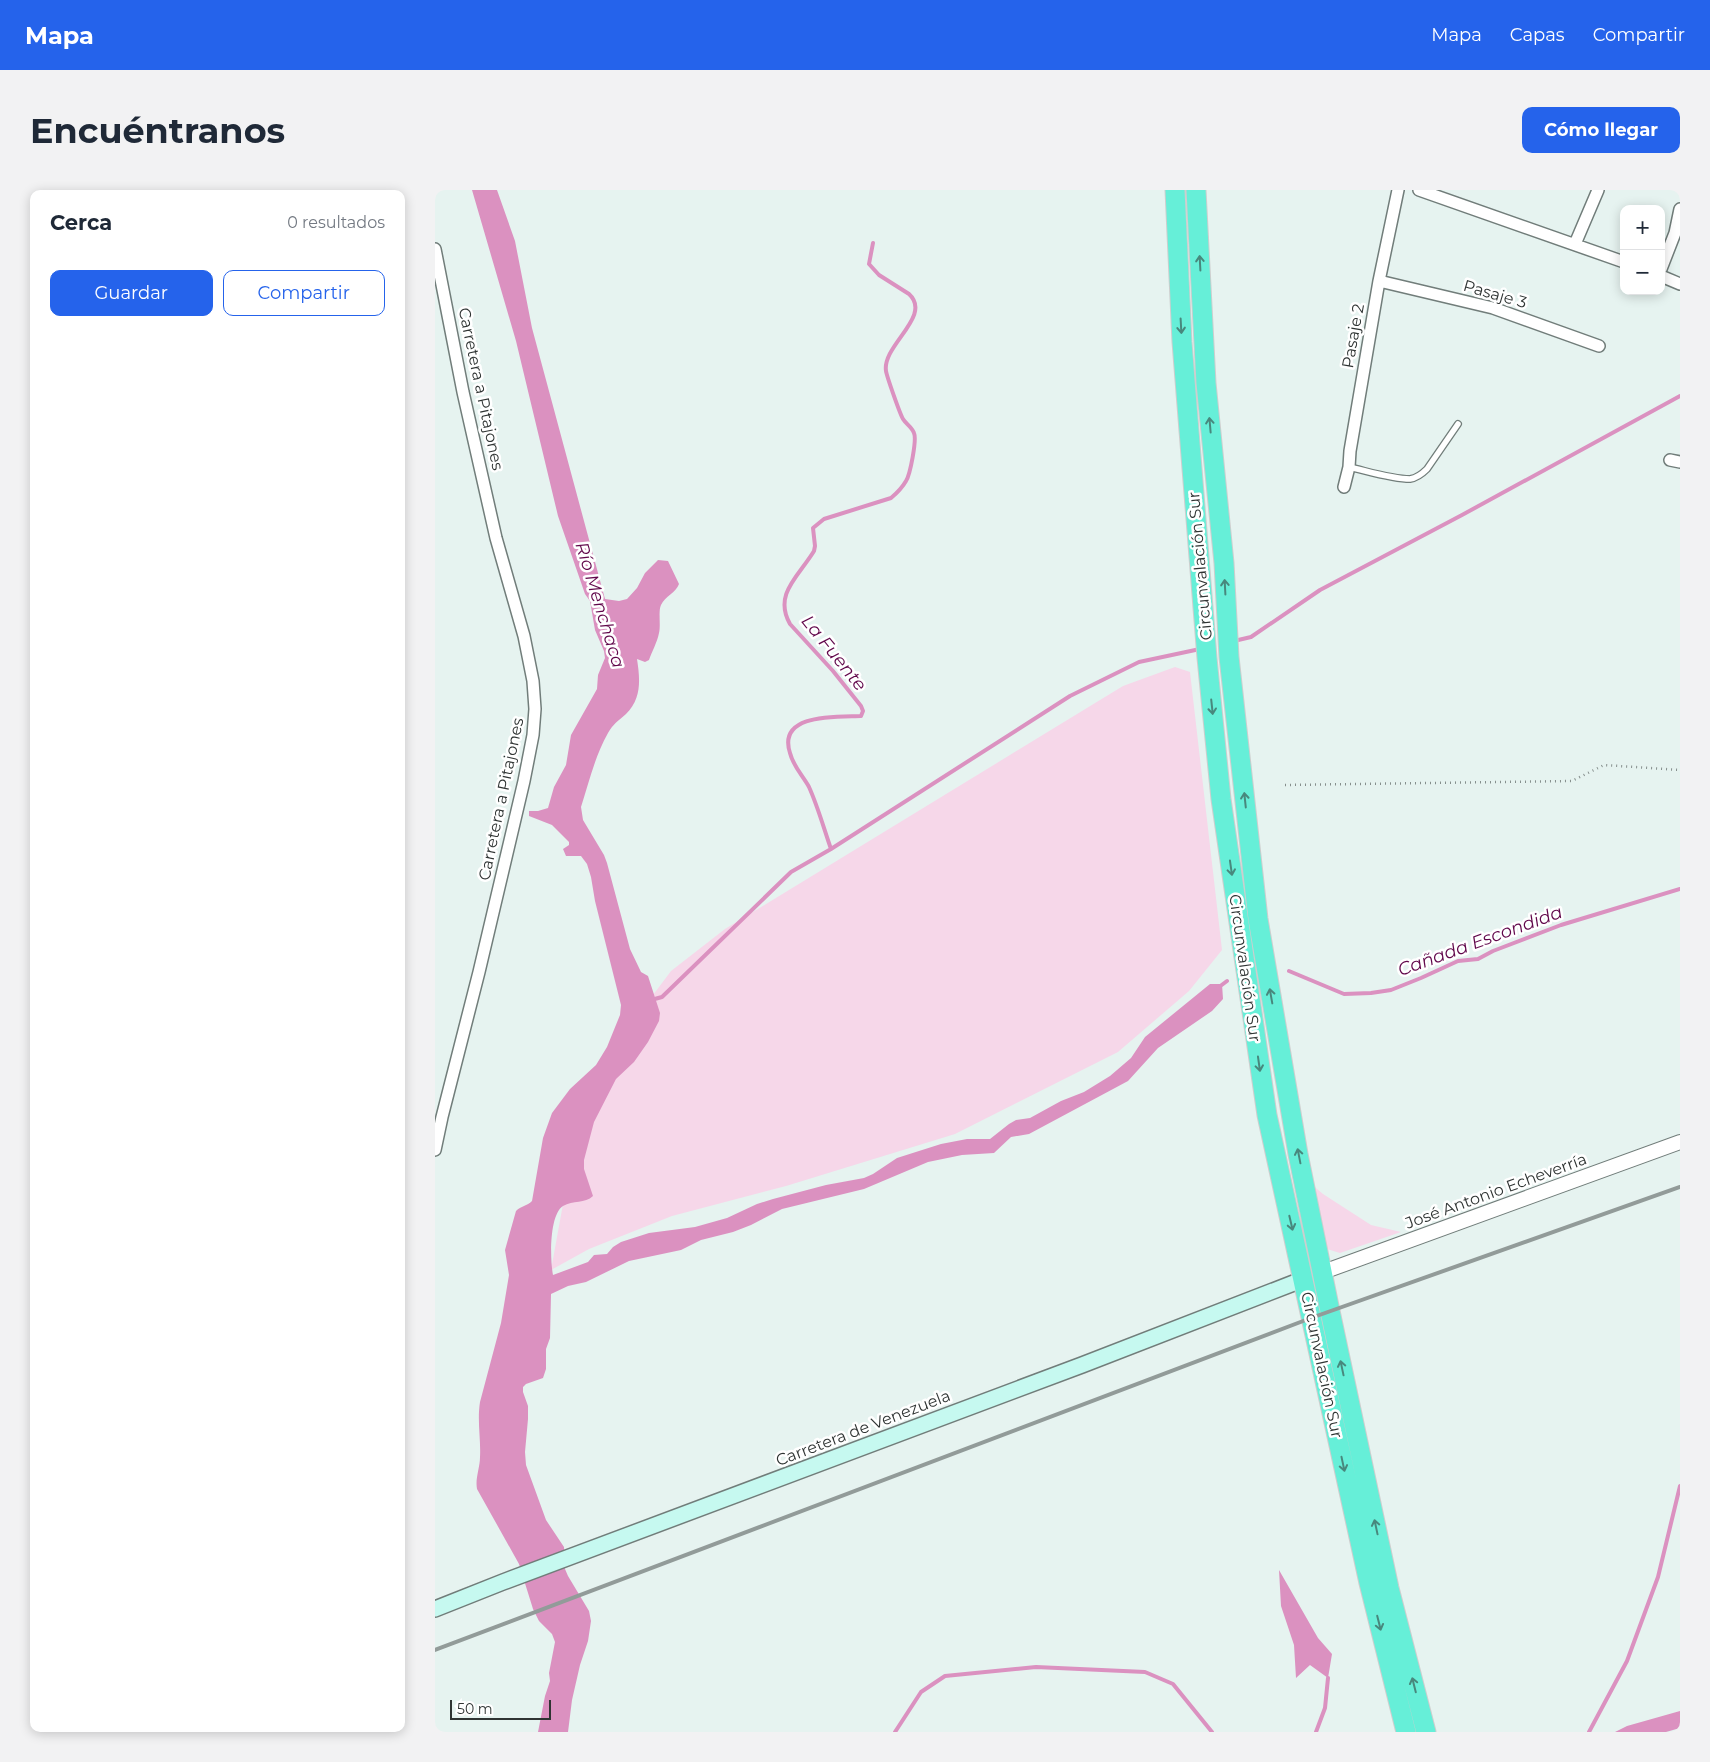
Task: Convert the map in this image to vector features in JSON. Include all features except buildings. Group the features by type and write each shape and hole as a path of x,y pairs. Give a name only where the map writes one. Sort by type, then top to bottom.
{"highway":[{"name":"Circunvalación Sur","path":"1175,190 1182,342 1205,635 1221,799 1267,1115 1369,1583 1407,1732"},
{"name":"Circunvalación Sur","path":"1196,190 1206,383 1224,563 1227,635 1258,919 1298,1154 1389,1588 1426,1732"},
{"path":"1304,1279 1323,1272"}],"main road":[{"name":"Carretera de Venezuela","path":"435,1610 503,1582 1073,1368 1304,1279"}],"street":[{"name":"Pasaje 2","path":"1344,487 1349,467 1350,451 1379,281 1398,190"},
{"path":"1419,190 1620,261"},
{"path":"1575,244 1598,190"},
{"path":"1665,259 1675,233 1680,208"},
{"name":"Carretera a Pitajones","path":"435,249 463,392 494,528 524,636 533,681 535,709 533,735 522,790 482,963 435,1150"},
{"path":"1665,278 1680,284"},
{"name":"Pasaje 3","path":"1379,281 1493,308 1599,346"},
{"name":"José Antonio Echeverría","path":"1323,1272 1680,1142"}],"lane":[{"path":"1349,467 1411,479 1421,475 1458,424"}],"path":[{"path":"1285,785 1572,781 1604,765 1680,770"}],"shaded area":[{"path":"1175,667 1190,672 1222,950 1189,991 1118,1052 955,1134 786,1186 672,1216 589,1249 551,1270 563,1204 599,1102 650,999 671,971 725,929 1123,686"},
{"path":"1310,1183 1323,1194 1371,1225 1401,1232 1340,1253 1327,1249 1323,1242"}],"water":[{"name":"Río Menchaca","path":"472,190 497,190 515,241 532,328 605,599 619,601 627,599 637,588 645,573 658,560 668,561 679,584 661,605 659,633 649,660 645,662 637,659 639,688 635,701 626,714 612,727 603,742 581,807 583,820 607,863 630,949 641,972 648,976 660,1013 659,1021 648,1042 634,1062 616,1079 594,1122 584,1160 584,1169 593,1196 586,1200 567,1204 558,1211 552,1238 551,1259 553,1275 588,1262 594,1255 607,1254 621,1242 649,1233 695,1227 727,1218 773,1199 826,1185 864,1178 897,1158 941,1144 967,1139 990,1139 1016,1120 1030,1118 1061,1101 1084,1092 1110,1076 1131,1058 1145,1037 1210,984 1222,984 1223,999 1212,1011 1158,1048 1128,1081 1029,1134 1011,1137 994,1153 962,1155 928,1162 864,1189 782,1209 751,1225 733,1232 701,1240 681,1250 629,1261 586,1282 568,1286 551,1294 550,1338 546,1349 546,1369 543,1378 526,1384 523,1387 528,1406 525,1452 526,1465 546,1520 564,1547 565,1569 589,1611 591,1621 588,1641 572,1700 568,1732 538,1732 550,1681 549,1673 555,1642 552,1634 539,1621 533,1609 519,1564 477,1489 480,1457 479,1416 480,1402 501,1323 509,1275 505,1250 516,1211 532,1201 543,1138 552,1113 570,1089 596,1065 607,1047 620,1015 621,1005 587,864 581,856 566,856 563,849 569,845 569,842 552,825 529,816 529,811 548,808 554,787 566,765 571,735 597,689 598,675 605,658 595,630 590,601 585,594 558,516 516,341"},
{"path":"1279,1570 1318,1638 1332,1654 1328,1678 1310,1665 1296,1678 1294,1645 1281,1606"},
{"path":"1680,1711 1680,1728 1666,1732 1615,1732 1627,1726"}],"waterway":[{"name":"La Fuente","path":"831,849 809,787 791,758 788,740 792,730 800,724 825,718 861,716 863,711 833,671 790,624 784,603 786,594 795,577 814,551 813,528 824,519 891,498 908,478 915,437 912,429 901,416 886,371 891,351 915,312 915,303 909,294 879,275 869,264 873,243"},
{"path":"1234,641 1251,637 1320,590 1680,396"},
{"path":"651,1000 662,997 791,872 831,849 1070,696 1139,662 1200,649"},
{"name":"Cañada Escondida","path":"1289,971 1344,994 1391,990 1458,961 1478,959 1493,951 1561,925 1680,889"},
{"name":"Cañada Escondida","path":"1219,987 1227,981"},
{"path":"1589,1732 1627,1661 1658,1577 1680,1486"},
{"path":"895,1732 921,1692 945,1676 1036,1667 1145,1672 1173,1684 1212,1732"},
{"path":"1316,1732 1325,1708 1328,1678"}],"railway":[{"path":"435,1650 1311,1318 1680,1187"}]}
